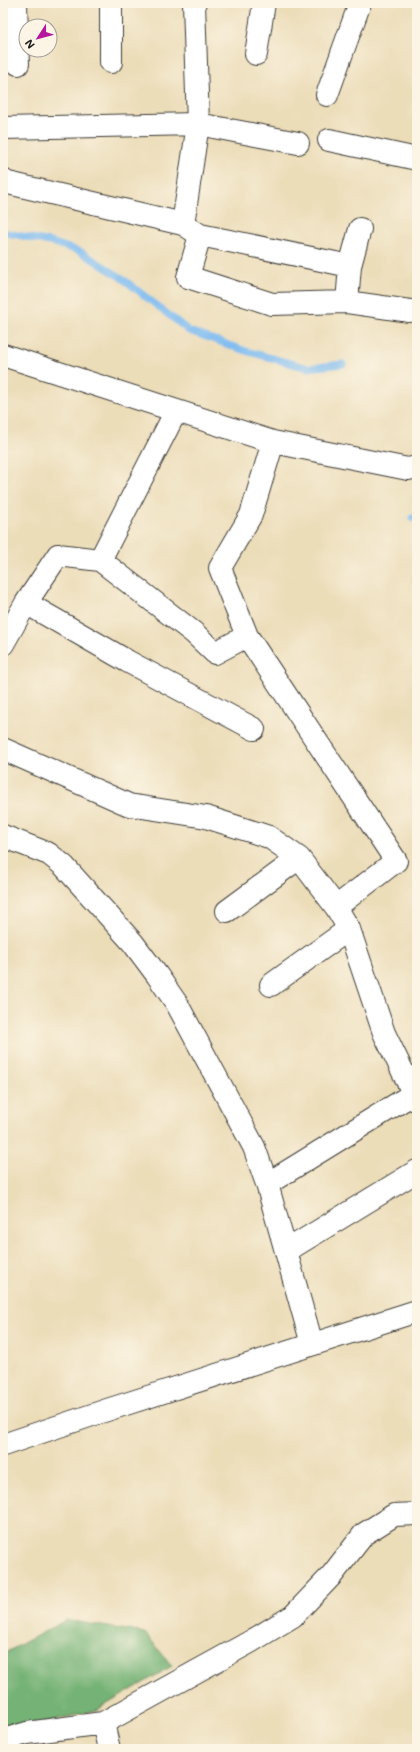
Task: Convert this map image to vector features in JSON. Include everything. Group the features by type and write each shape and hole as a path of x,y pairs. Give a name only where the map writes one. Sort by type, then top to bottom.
{"street":[{"path":"16,3 18,64"},
{"path":"111,3 111,62"},
{"path":"194,3 198,124 188,277 272,304 347,302 410,312"},
{"path":"256,54 264,3"},
{"path":"327,95 360,3"},
{"path":"3,128 198,124 298,143"},
{"path":"329,140 417,159"},
{"path":"3,180 4,182 192,230 350,266"},
{"path":"347,302 350,266 360,229"},
{"path":"3,355 273,442 408,470 417,467"},
{"path":"100,560 176,411"},
{"path":"273,442 251,515 220,568 247,636 396,860 336,907"},
{"path":"3,644 26,603 58,555 100,560 194,633 215,653 247,636"},
{"path":"26,603 128,662 254,729"},
{"path":"3,749 129,806 206,817 269,837 299,858 336,907 349,929 384,1033 415,1097 267,1184"},
{"path":"3,836 49,854 64,866 133,943 177,1004 254,1146 267,1184 312,1344"},
{"path":"227,911 299,858"},
{"path":"271,985 349,929"},
{"path":"286,1251 417,1171"},
{"path":"3,1445 107,1410 417,1311"},
{"path":"3,1740 28,1733 103,1723 250,1642 293,1616 332,1575 364,1534 394,1515 417,1514"},
{"path":"103,1723 109,1749"}],"green space":[{"path":"66,1620 145,1633 172,1666 97,1710 3,1732 3,1654"}],"waterway":[{"path":"3,232 54,243 81,252 122,278 189,331 246,351 308,368 343,364"},
{"path":"412,518 417,519"}]}
